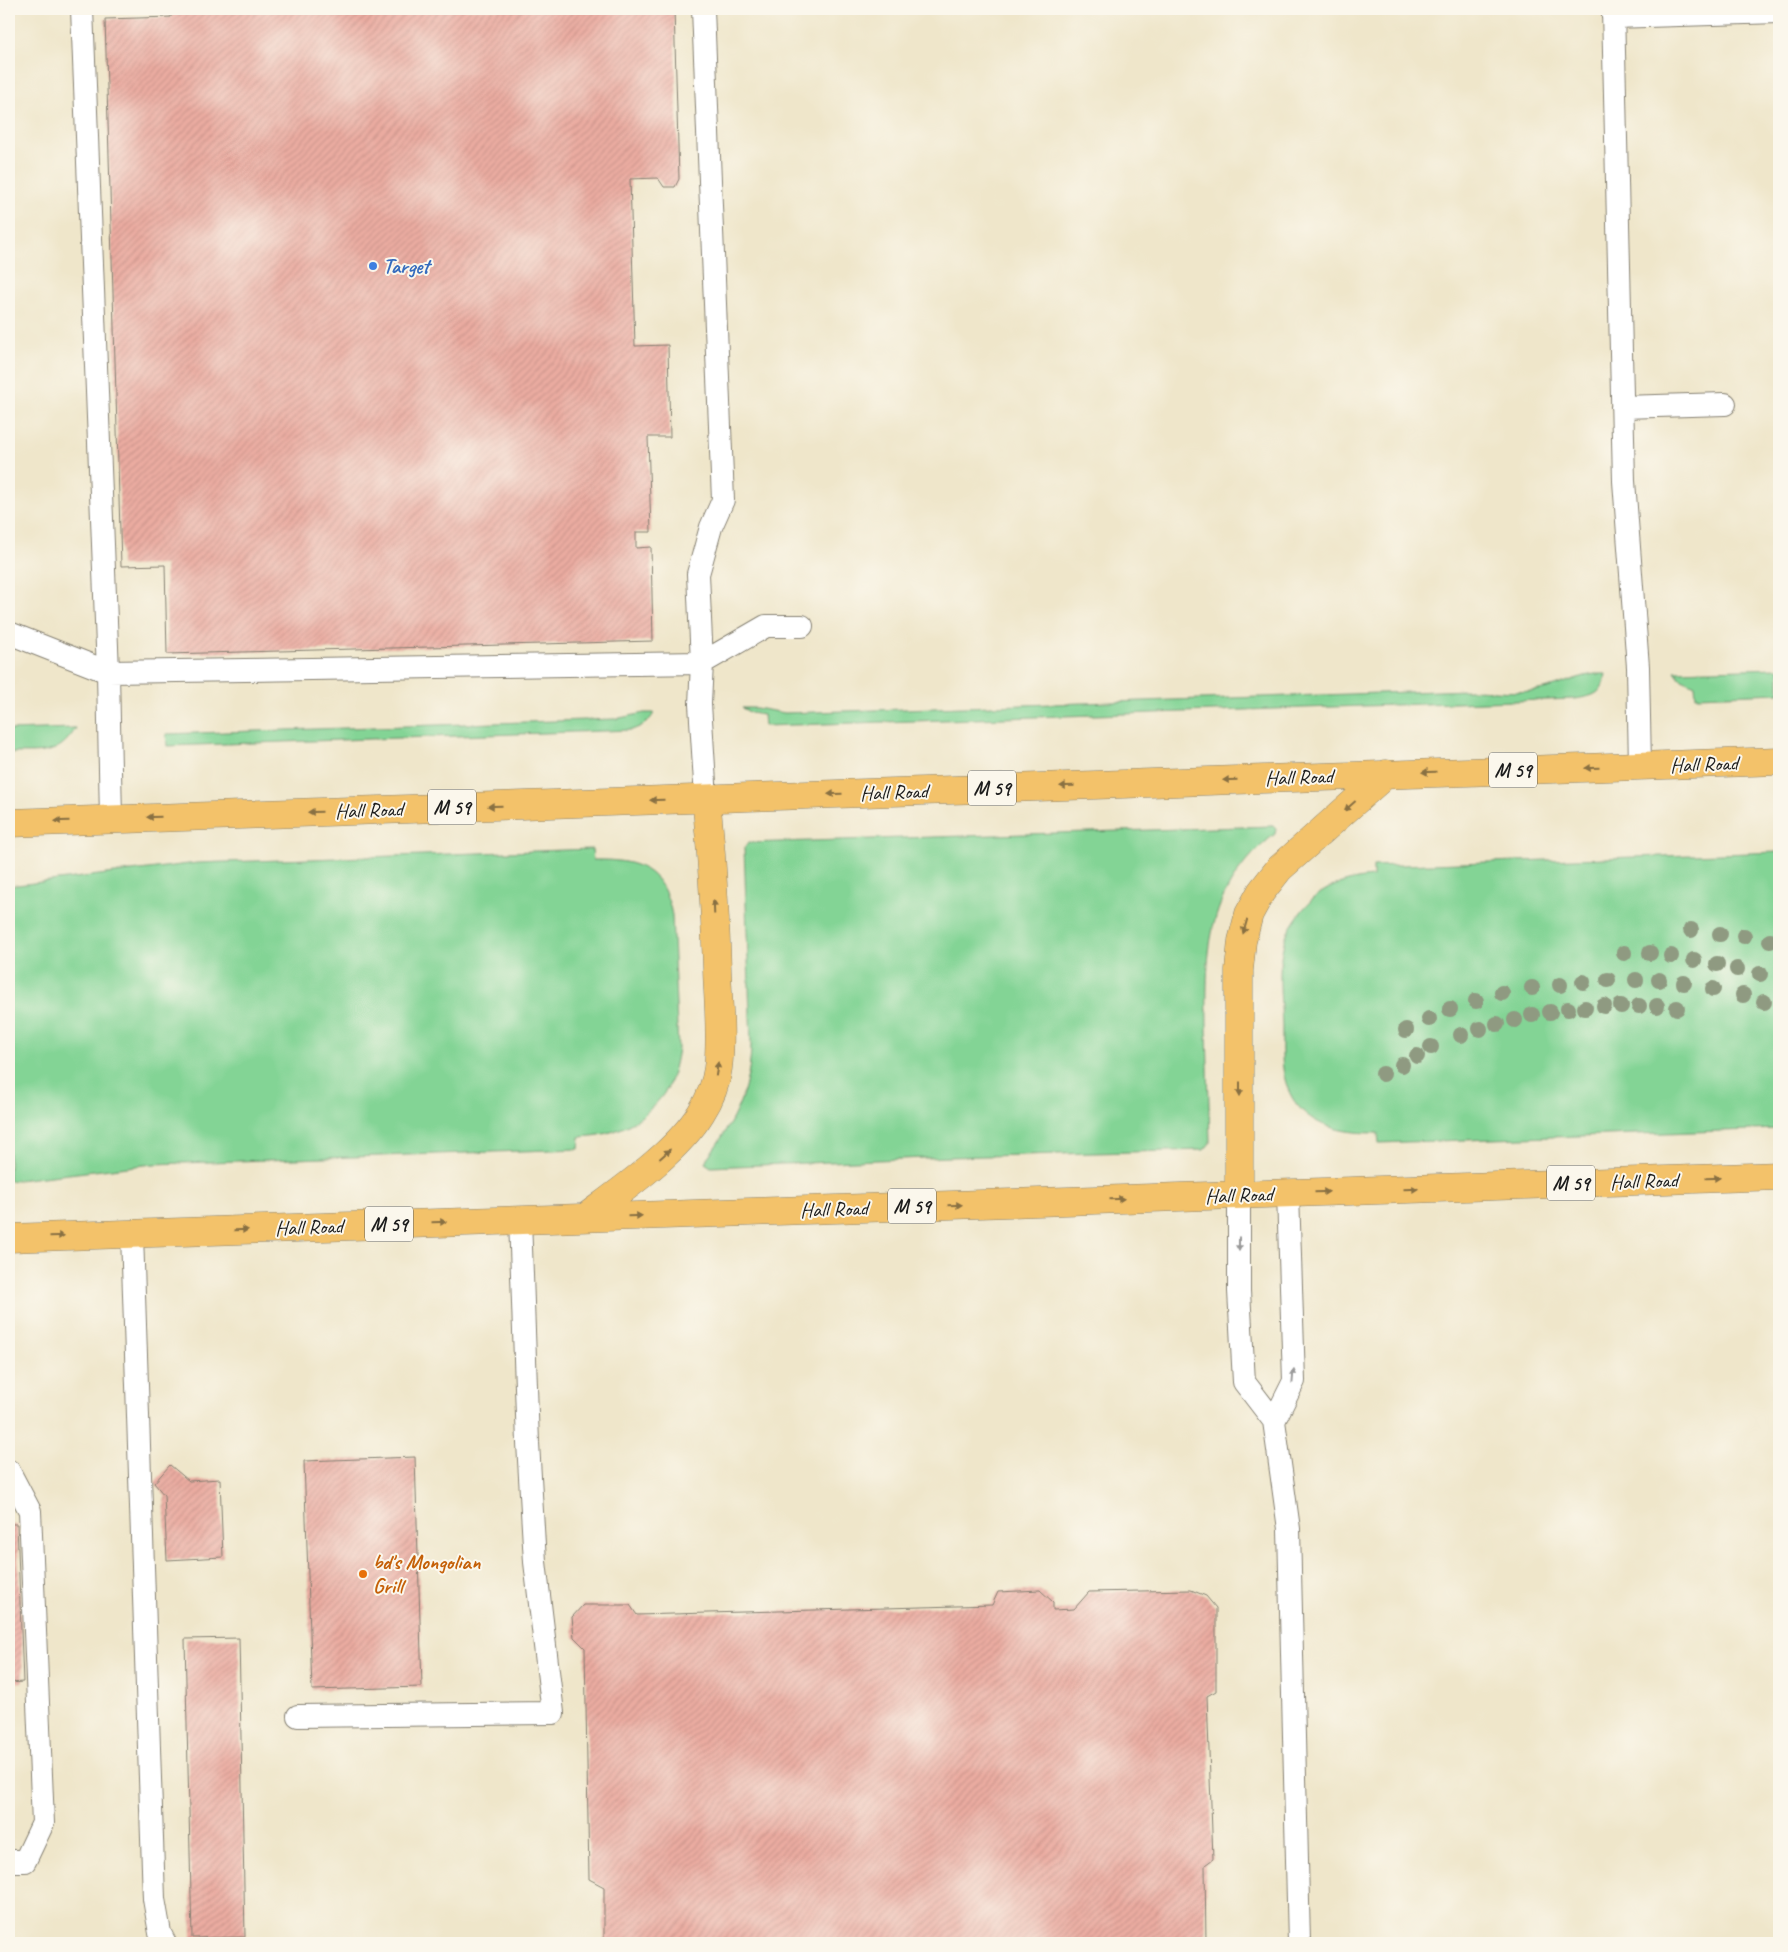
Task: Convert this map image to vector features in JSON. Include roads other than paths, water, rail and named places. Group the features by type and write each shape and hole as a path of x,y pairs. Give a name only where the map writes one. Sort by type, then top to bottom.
{"highway":[{"name":"Hall Road","path":"9,823 1779,761"},
{"path":"1239,1195 1239,970 1242,941 1249,914 1261,892 1279,869 1386,774"},
{"path":"586,1218 636,1179 682,1138 700,1114 712,1093 718,1069 720,1040 713,869 706,799"},
{"name":"Hall Road","path":"9,1238 1779,1176"}],"lane":[{"path":"82,9 108,672 111,819"},
{"path":"703,9 723,500 711,527 698,574 702,663 700,704 706,799"},
{"path":"1640,766 1638,668 1624,481 1613,13 1779,12"},
{"path":"1622,407 1725,404"},
{"path":"9,633 108,672 702,663 766,626 802,626"},
{"path":"1274,1421 1294,1381 1288,1193"},
{"path":"1239,1195 1239,1291 1244,1382 1274,1421 1289,1530 1299,1943"},
{"path":"298,1716 553,1713 535,1562 528,1443 520,1219"},
{"path":"132,1234 154,1898 160,1933 165,1943"},
{"path":"9,1471 30,1511 43,1823 25,1860 9,1861"}],"place":[{"name":"Target","path":"373,266"},
{"name":"bd's Mongolian Grill","path":"363,1574"}]}
